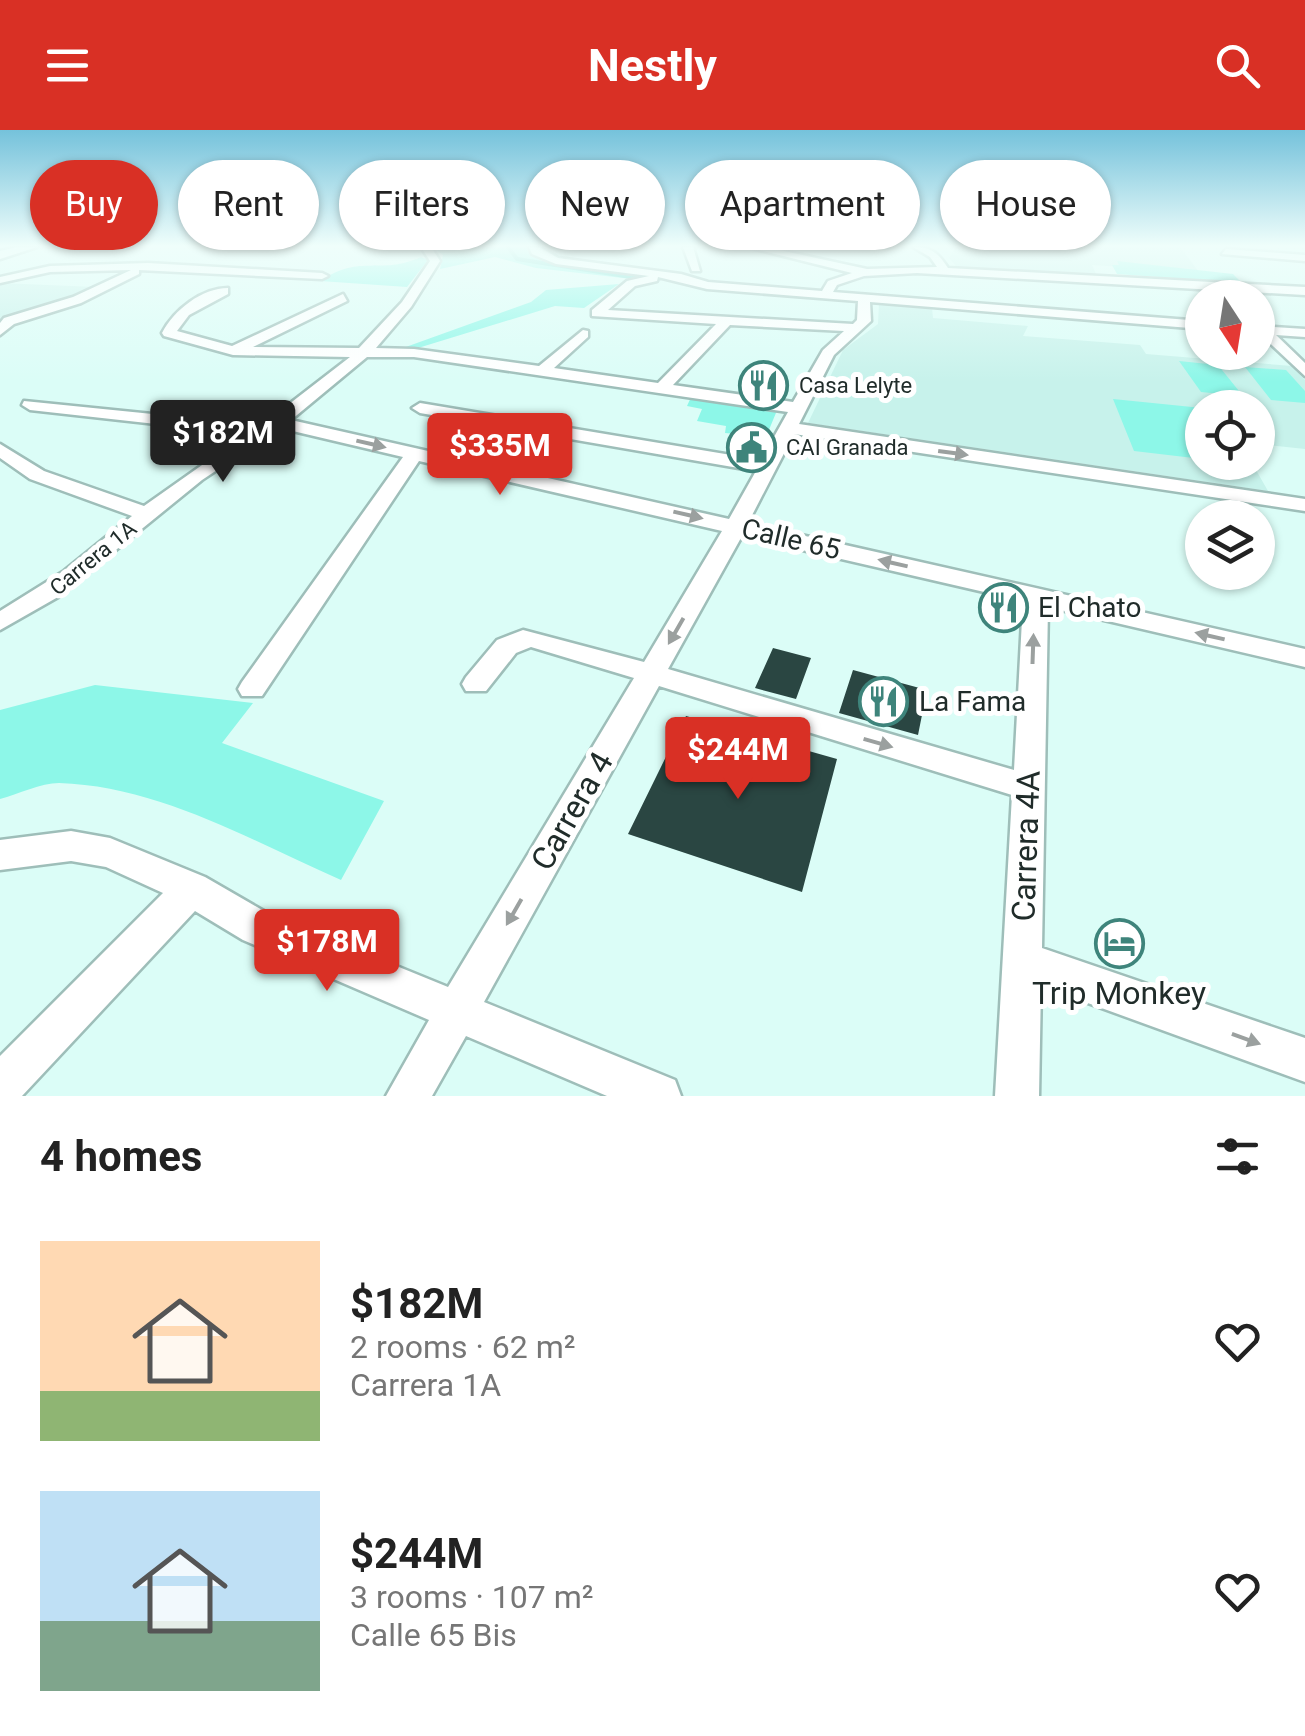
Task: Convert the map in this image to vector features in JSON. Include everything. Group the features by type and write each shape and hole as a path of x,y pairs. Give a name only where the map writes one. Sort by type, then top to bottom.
{"street":[{"path":"0,331 9,321 94,292"},
{"path":"222,292 183,312 173,321 169,333 233,351 426,354 798,408"},
{"name":"Carrera 1A","path":"0,622 72,578 147,514 334,377 362,352 413,292"},
{"path":"623,292 598,309 599,314 856,328 865,317 864,298"},
{"path":"813,292 1185,323"},
{"path":"233,351 343,298"},
{"path":"660,390 727,320"},
{"name":"Carrera 4","path":"408,1096 736,526 833,345 856,328"},
{"path":"1275,330 1305,333"},
{"path":"540,373 583,334"},
{"path":"1275,343 1305,370"},
{"path":"274,354 334,377"},
{"name":"Calle 65","path":"30,404 211,428 269,426 415,454 1305,658"},
{"path":"420,408 767,467"},
{"path":"787,428 1305,506"},
{"path":"0,450 37,476 147,514"},
{"path":"252,690 415,454"},
{"name":"Carrera 4A","path":"1017,1096 1036,596"},
{"path":"476,684 505,648 526,636 1028,787"},
{"path":"0,855 71,846 110,853 192,889 256,926 659,1096"},
{"path":"0,1087 192,889"},
{"path":"1022,960 1305,1060"}],"shaded area":[{"path":"0,292 85,292 65,302 0,320"},
{"path":"879,304 932,308 933,318 1028,326 1023,336 1140,345 1146,354 1185,357 1185,370 1275,370 1275,365 1292,366 1305,380 1305,449 1275,446 1275,390 1185,390 1185,479 808,423 843,350 878,324"},
{"path":"1194,480 1262,480 1268,491"}],"green space":[{"path":"543,292 607,292 584,308 555,306 418,348 403,348 531,302"},
{"path":"1185,370 1222,370 1238,390 1200,390"},
{"path":"1247,370 1286,370 1305,391 1305,403 1275,400 1275,390 1263,390"},
{"path":"692,395 778,408 766,437 725,433 726,426 697,421 702,409 687,406"},
{"path":"1113,399 1185,406 1185,457 1134,451"},
{"path":"95,685 253,703 222,743 384,801 341,880 204,818 133,794 59,783 0,799 0,710"}],"building":[{"path":"773,648 811,658 796,699 755,688"},
{"name":"La Fama","path":"853,670 927,690 918,735 839,713"},
{"path":"686,716 837,759 802,892 628,834"}],"place":[{"name":"Casa Lelyte","path":"764,385"},
{"name":"CAI Granada","path":"751,447"},
{"name":"El Chato","path":"1003,607"},
{"name":"La Fama","path":"884,701"},
{"name":"Trip Monkey","path":"1119,943"}]}
